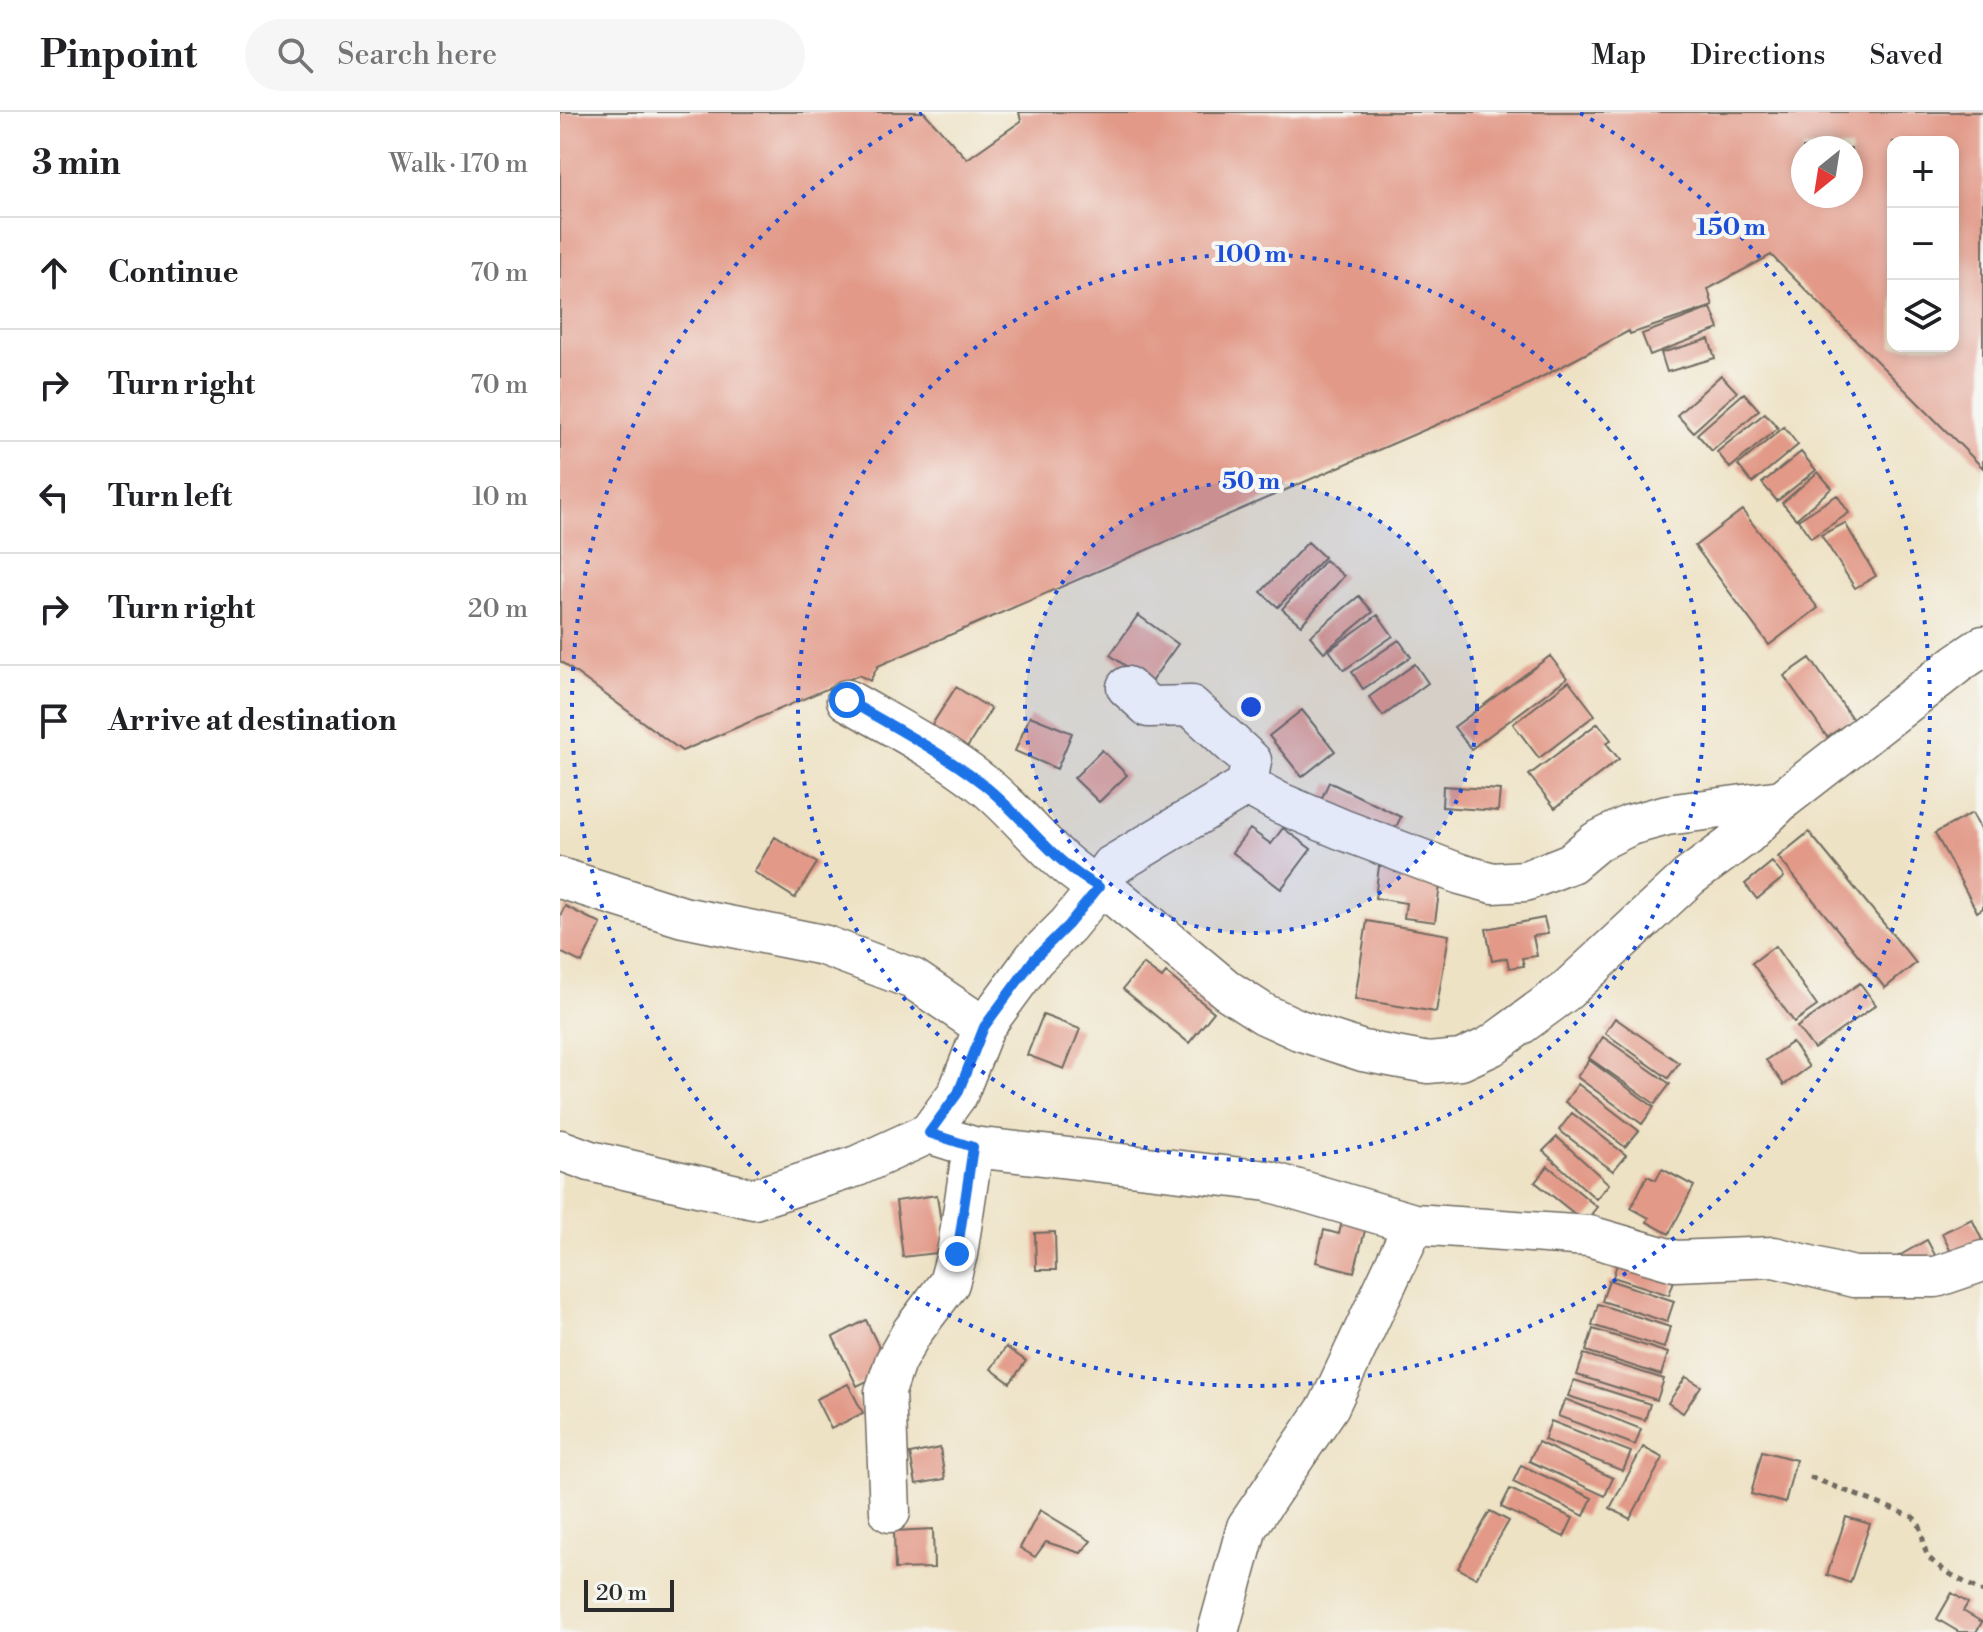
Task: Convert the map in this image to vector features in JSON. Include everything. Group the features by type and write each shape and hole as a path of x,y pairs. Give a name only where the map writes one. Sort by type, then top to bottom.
{"street":[{"path":"847,700 938,751 986,787 1077,875 1117,898 1227,990 1264,1014 1299,1030 1363,1051 1428,1063 1461,1060 1491,1046 1566,991 1689,877 1746,835 1782,800 1983,646"},
{"path":"560,1150 590,1161 754,1199 857,1166 929,1133 958,1093 984,1027 1034,959 1068,925 1099,887 1110,867 1247,785 1251,761 1191,706 1149,707 1127,687"},
{"path":"1247,785 1341,829 1460,874 1493,883 1525,881 1571,863 1596,842 1630,825 1667,815 1782,800"},
{"path":"560,878 683,917 823,945 913,979 984,1027"},
{"path":"929,1133 973,1147 1268,1181 1414,1224 1589,1236 1675,1261 1774,1257 1854,1277 1936,1277 1983,1261"},
{"path":"890,1512 885,1392 895,1362 912,1332 949,1283 957,1254 973,1147"},
{"path":"1218,1632 1247,1527 1329,1406 1414,1224"}],"path":[{"path":"1810,1477 1913,1517 1923,1531 1926,1554 1934,1563 1983,1592"}],"building":[{"path":"560,112 924,112 967,159 1021,121 1019,112 1983,112 1983,468 1771,255 1708,289 1713,306 1630,334 1629,331 1517,390 878,666 870,681 859,675 682,751 560,661"},
{"path":"1711,308 1719,329 1650,355 1642,334"},
{"path":"1709,339 1715,358 1667,372 1661,353"},
{"path":"1721,375 1737,392 1693,432 1677,415"},
{"path":"1744,393 1759,410 1712,451 1697,434"},
{"path":"1765,413 1778,428 1730,468 1717,452"},
{"path":"1784,427 1798,445 1752,483 1738,465"},
{"path":"1801,452 1816,470 1777,501 1762,483"},
{"path":"1818,472 1832,488 1796,519 1782,503"},
{"path":"1837,495 1849,513 1811,538 1798,520"},
{"path":"1742,510 1818,608 1769,645 1695,546"},
{"path":"1845,523 1876,576 1855,588 1821,535"},
{"path":"1308,542 1324,557 1278,607 1261,592"},
{"path":"1325,560 1344,576 1301,625 1282,609"},
{"path":"1359,596 1373,612 1324,652 1310,636"},
{"path":"1138,615 1178,644 1150,683 1110,655"},
{"path":"1378,615 1393,636 1344,670 1329,650"},
{"path":"1399,640 1411,657 1363,689 1352,672"},
{"path":"1550,656 1567,678 1471,749 1454,727"},
{"path":"1810,658 1853,720 1827,737 1784,676"},
{"path":"1415,664 1428,683 1383,716 1369,697"},
{"path":"1569,681 1595,715 1539,758 1513,724"},
{"path":"956,687 991,709 962,756 926,734"},
{"path":"1302,710 1335,751 1302,777 1269,736"},
{"path":"1030,716 1072,733 1057,769 1015,751"},
{"path":"1598,723 1611,740 1606,743 1619,759 1555,808 1529,775"},
{"path":"1102,750 1127,775 1099,802 1074,778"},
{"path":"1329,782 1401,817 1391,837 1320,802"},
{"path":"1443,786 1500,790 1498,811 1442,807"},
{"path":"1972,813 1983,834 1983,908 1977,912 1935,833"},
{"path":"1283,828 1311,849 1281,889 1232,852 1250,829 1271,844"},
{"path":"1809,832 1916,963 1885,988 1778,857"},
{"path":"775,837 817,863 795,898 754,872"},
{"path":"1772,862 1784,877 1757,899 1745,884"},
{"path":"1379,866 1396,868 1395,872 1441,878 1435,922 1404,918 1406,903 1375,898"},
{"path":"565,906 601,924 582,963 560,952 560,916"},
{"path":"1544,918 1548,934 1533,936 1537,956 1522,958 1524,966 1509,968 1507,958 1492,961 1486,929"},
{"path":"1367,921 1449,935 1436,1012 1355,999"},
{"path":"1775,946 1817,1006 1794,1022 1752,963"},
{"path":"1143,964 1162,978 1166,973 1214,1012 1189,1043 1123,989"},
{"path":"1860,983 1876,1005 1814,1049 1797,1027"},
{"path":"1043,1015 1080,1029 1064,1069 1027,1055"},
{"path":"1615,1018 1679,1063 1668,1078 1605,1033"},
{"path":"1603,1037 1670,1084 1655,1104 1589,1058"},
{"path":"1792,1042 1809,1067 1784,1085 1766,1060"},
{"path":"1589,1060 1654,1107 1642,1124 1577,1077"},
{"path":"1578,1084 1639,1131 1625,1147 1565,1102"},
{"path":"1572,1113 1626,1155 1613,1171 1559,1130"},
{"path":"1557,1137 1609,1184 1596,1199 1543,1151"},
{"path":"1548,1166 1597,1207 1585,1222 1535,1182"},
{"path":"1662,1169 1694,1186 1669,1234 1647,1222 1649,1218 1631,1208 1647,1176 1656,1180"},
{"path":"937,1195 945,1252 903,1257 896,1201"},
{"path":"1343,1217 1367,1223 1354,1272 1316,1262 1324,1230 1339,1234"},
{"path":"1972,1219 1983,1242 1955,1261 1942,1233"},
{"path":"1055,1232 1056,1270 1036,1270 1035,1233"},
{"path":"1927,1240 1935,1255 1906,1272 1897,1257"},
{"path":"1619,1257 1676,1275 1669,1295 1613,1277"},
{"path":"1609,1280 1674,1301 1667,1322 1602,1301"},
{"path":"1598,1304 1670,1327 1664,1348 1592,1325"},
{"path":"866,1320 890,1370 857,1386 833,1337"},
{"path":"1593,1329 1668,1353 1661,1375 1586,1351"},
{"path":"1006,1347 1026,1361 1010,1383 991,1369"},
{"path":"1584,1354 1664,1379 1657,1400 1577,1375"},
{"path":"1686,1377 1701,1386 1683,1413 1668,1403"},
{"path":"1574,1380 1650,1404 1645,1420 1568,1396"},
{"path":"848,1384 863,1413 831,1429 816,1399"},
{"path":"1565,1399 1641,1429 1635,1445 1558,1416"},
{"path":"1551,1421 1631,1452 1623,1471 1544,1440"},
{"path":"1538,1442 1613,1478 1605,1496 1529,1461"},
{"path":"1643,1447 1663,1458 1630,1519 1610,1508"},
{"path":"940,1448 945,1479 916,1484 910,1454"},
{"path":"1762,1451 1796,1460 1785,1503 1751,1494"},
{"path":"1521,1465 1592,1498 1584,1516 1513,1482"},
{"path":"1510,1489 1573,1518 1564,1537 1501,1507"},
{"path":"1040,1510 1091,1541 1081,1553 1046,1542 1035,1557 1020,1548"},
{"path":"1490,1511 1509,1521 1476,1578 1458,1568"},
{"path":"1846,1517 1870,1524 1850,1583 1827,1575"},
{"path":"933,1529 934,1568 895,1569 894,1531"},
{"path":"1952,1593 1968,1603 1963,1611 1982,1622 1976,1632 1959,1632 1937,1619"}],"route":[{"path":"847,700 938,751 986,787 1077,875 1099,887 1068,925 1034,959 984,1027 958,1093 929,1133 973,1147 957,1254"}]}
